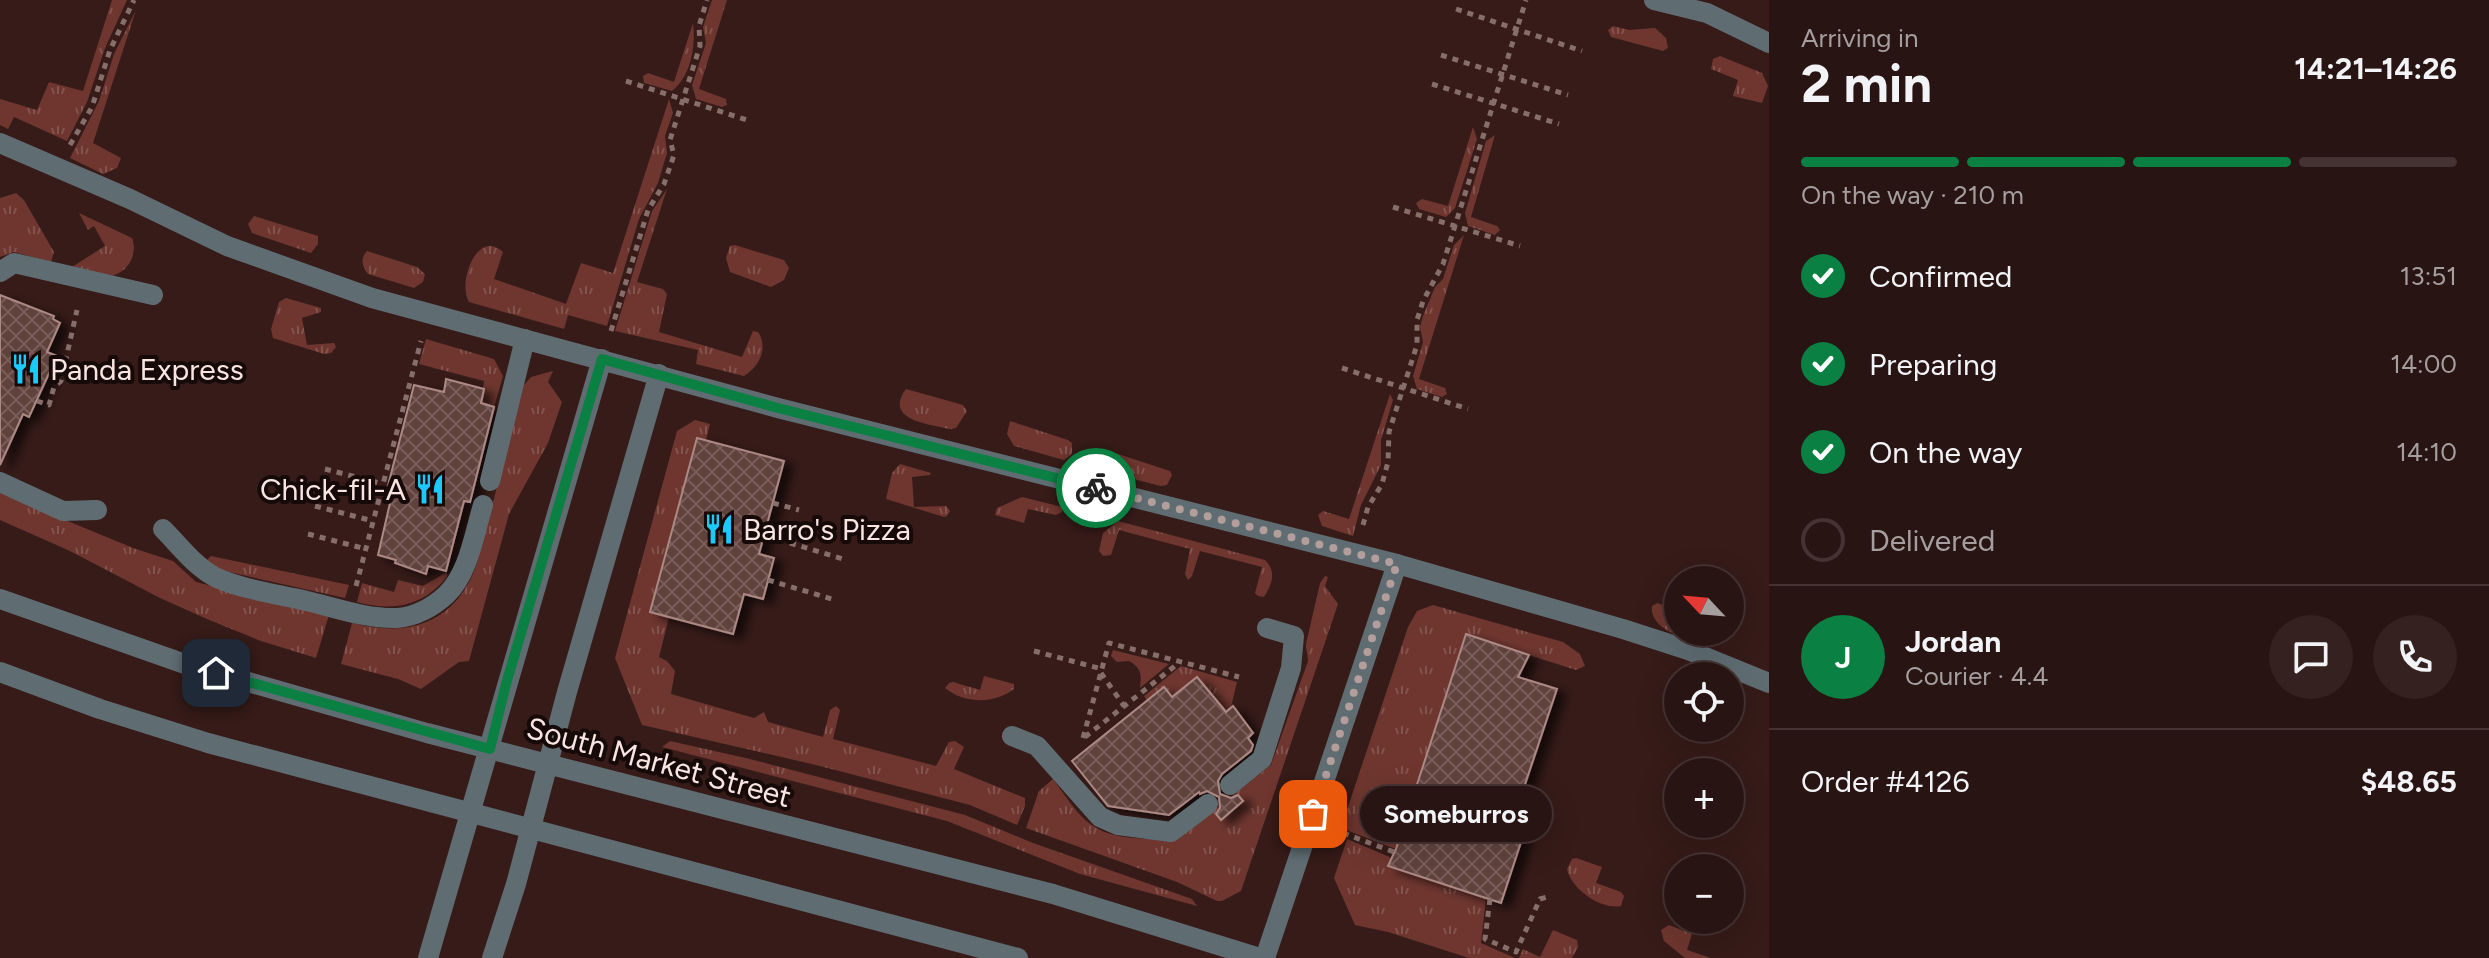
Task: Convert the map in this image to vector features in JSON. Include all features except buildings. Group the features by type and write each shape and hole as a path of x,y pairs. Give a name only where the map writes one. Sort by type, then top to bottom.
{"street":[{"path":"1654,0 1707,13 1769,43"},
{"path":"0,143 130,199 227,246 372,298 778,408 1397,564 1610,625 1688,650 1769,683"},
{"path":"0,272 14,263 153,295"},
{"path":"490,481 525,339"},
{"path":"428,958 602,359"},
{"path":"492,958 659,374"},
{"path":"0,482 63,511 97,510"},
{"path":"163,529 215,577 361,614 399,618 432,606 455,587 462,575 483,505"},
{"path":"1262,958 1397,564"},
{"name":"South Market Street","path":"0,599 185,664 490,749 1053,894 1262,958"},
{"path":"1230,785 1262,759 1291,668 1294,636 1267,628"},
{"path":"0,672 100,709 208,743 1018,958"},
{"path":"1012,736 1037,746 1100,817 1118,825 1171,832 1208,804"}],"path":[{"path":"67,151 92,107 110,50 134,0"},
{"path":"609,336 648,210 664,184 674,155 670,140 700,46 699,26 707,0"},
{"path":"1361,530 1368,507 1382,484 1388,462 1389,432 1417,345 1417,320 1423,301 1443,264 1526,0"},
{"path":"1456,9 1582,51"},
{"path":"1441,55 1568,95"},
{"path":"626,81 750,121"},
{"path":"1432,84 1559,124"},
{"path":"1393,207 1520,246"},
{"path":"37,401 49,405 54,387 61,381 79,310 68,307"},
{"path":"353,599 428,313"},
{"path":"1342,368 1468,409"},
{"path":"325,469 383,484"},
{"path":"773,503 799,510"},
{"path":"315,506 373,521"},
{"path":"308,534 366,549"},
{"path":"790,543 843,559"},
{"path":"768,580 832,599"},
{"path":"1083,738 1109,643 1239,677"},
{"path":"1034,651 1101,671 1124,706"},
{"path":"1073,747 1180,662"},
{"path":"1343,833 1394,852"},
{"path":"1490,899 1485,939 1516,952 1540,899 1547,897"}],"green space":[{"path":"112,0 127,0 105,48 87,102 67,141 14,117 8,129 0,125 0,99 37,110 49,82 83,91"},
{"path":"712,0 727,0 699,89 726,99 727,105 722,107 696,99 692,85 706,43 703,27"},
{"path":"136,10 93,143 121,158 117,168 103,174 70,158 99,101 114,54"},
{"path":"693,23 691,60 678,85 672,91 644,83 643,76 648,73 674,82"},
{"path":"1613,26 1629,30 1655,28 1666,38 1668,48 1663,51 1611,37 1608,30"},
{"path":"1720,56 1762,73 1768,86 1762,103 1733,96 1738,80 1711,69 1713,59"},
{"path":"669,99 673,113 665,136 667,153 658,183 639,219 607,326 568,315 564,329 469,302 466,293 468,272 478,252 485,247 494,246 503,252 494,279 566,304 581,263 613,273"},
{"path":"1473,127 1477,139 1455,208 1446,217 1419,209 1416,203 1422,199 1448,206"},
{"path":"1495,135 1471,217 1497,226 1500,230 1495,235 1468,226 1465,213 1486,141"},
{"path":"667,189 637,282 663,289 667,294 659,332 742,357 753,331 758,332 763,344 761,357 744,376 696,364 698,350 615,331 652,211"},
{"path":"16,193 24,200 54,252 51,262 14,252 0,257 0,198"},
{"path":"79,213 132,238 134,252 124,270 103,276 72,267 105,246 94,226 88,230"},
{"path":"254,216 318,236 318,244 311,253 252,233 248,224"},
{"path":"1464,235 1419,379 1445,388 1447,394 1442,397 1417,389 1413,376 1423,342 1420,327 1423,316 1435,287 1443,279 1454,245"},
{"path":"730,246 784,260 789,268 784,280 771,287 730,272 726,258"},
{"path":"367,251 417,267 425,274 423,282 414,288 368,274 363,262"},
{"path":"286,298 321,308 321,312 302,318 307,345 334,343 336,347 331,353 324,354 273,338 271,329 279,302"},
{"path":"426,339 494,359 503,376 494,407 481,403 484,381 419,364"},
{"path":"553,371 548,382 562,402 548,443 509,514 469,661 459,662 421,689 398,679 341,664 352,623 373,627 411,626 444,612 457,600 477,563 524,385 531,377"},
{"path":"906,389 963,405 967,411 956,428 949,429 911,419 900,408 900,399"},
{"path":"1390,394 1393,400 1381,440 1381,465 1361,505 1353,536 1322,526 1318,515 1323,511 1349,519"},
{"path":"695,420 710,424 706,440 697,438 650,612 669,617 659,657 675,671 671,694 754,718 764,712 768,722 823,737 830,710 836,706 840,710 833,739 936,766 949,742 955,741 964,747 954,769 1025,798 1017,825 970,805 642,725 615,658 677,431"},
{"path":"1010,421 1068,440 1072,443 1072,454 1064,460 1014,446 1007,434"},
{"path":"1112,454 1170,471 1172,475 1167,485 1161,486 1118,475 1113,469"},
{"path":"900,464 931,473 912,477 914,507 946,506 950,511 947,516 944,517 886,499 892,473"},
{"path":"0,493 133,548 173,561 196,582 329,615 316,658 261,641 207,619 0,520"},
{"path":"1022,497 1062,507 1062,512 1056,515 1028,509 1024,523 995,515 997,508"},
{"path":"1118,521 1265,560 1272,574 1269,587 1264,597 1255,593 1262,567 1200,551 1188,580 1185,574 1190,549 1119,530 1111,555 1103,556 1099,551 1103,533"},
{"path":"211,556 349,585 345,598 211,568 206,561"},
{"path":"445,573 448,575 429,594 407,604 383,606 357,602 362,583 394,592 398,580 423,586"},
{"path":"1325,576 1328,577 1325,586 1338,604 1241,891 1217,901 1177,882 1026,828 1039,791 1053,779 1083,818 1095,827 1124,837 1177,840 1271,765 1308,661 1306,644 1320,583"},
{"path":"1657,603 1664,605 1664,628 1653,614 1652,606"},
{"path":"1433,605 1563,642 1580,654 1585,666 1576,670 1466,635 1396,849 1341,828 1408,627 1417,611"},
{"path":"1113,650 1169,664 1140,688 1141,675 1136,666 1129,661 1117,662 1111,656"},
{"path":"1181,666 1237,682 1231,707 1226,712 1197,677 1172,697 1147,701 1144,696"},
{"path":"984,676 1014,684 1014,689 998,697 980,700 961,697 945,688 953,682 980,690"},
{"path":"670,741 965,815 1033,843 1192,899 1197,906 1080,874 947,821 662,747"},
{"path":"1347,839 1486,898 1481,943 1515,958 1469,958 1388,932 1355,925 1334,878"},
{"path":"1572,859 1602,867 1596,883 1621,892 1624,896 1621,906 1596,901 1574,884 1567,869"},
{"path":"1664,928 1664,934 1692,934 1687,950 1711,958 1685,958 1664,941 1661,930"},
{"path":"1553,930 1577,940 1578,947 1572,958 1519,958 1523,949 1540,957"}],"way so far":[{"path":"1096,488 1397,564 1313,814"}],"place":[{"name":"Panda Express","path":"26,369"},
{"name":"Chick-fil-A","path":"430,489"},
{"name":"Barro's Pizza","path":"719,529"},
{"name":"Someburros","path":"1313,814"}],"route":[{"path":"216,673 490,749 506,684 602,359 778,408 1096,488"}]}
